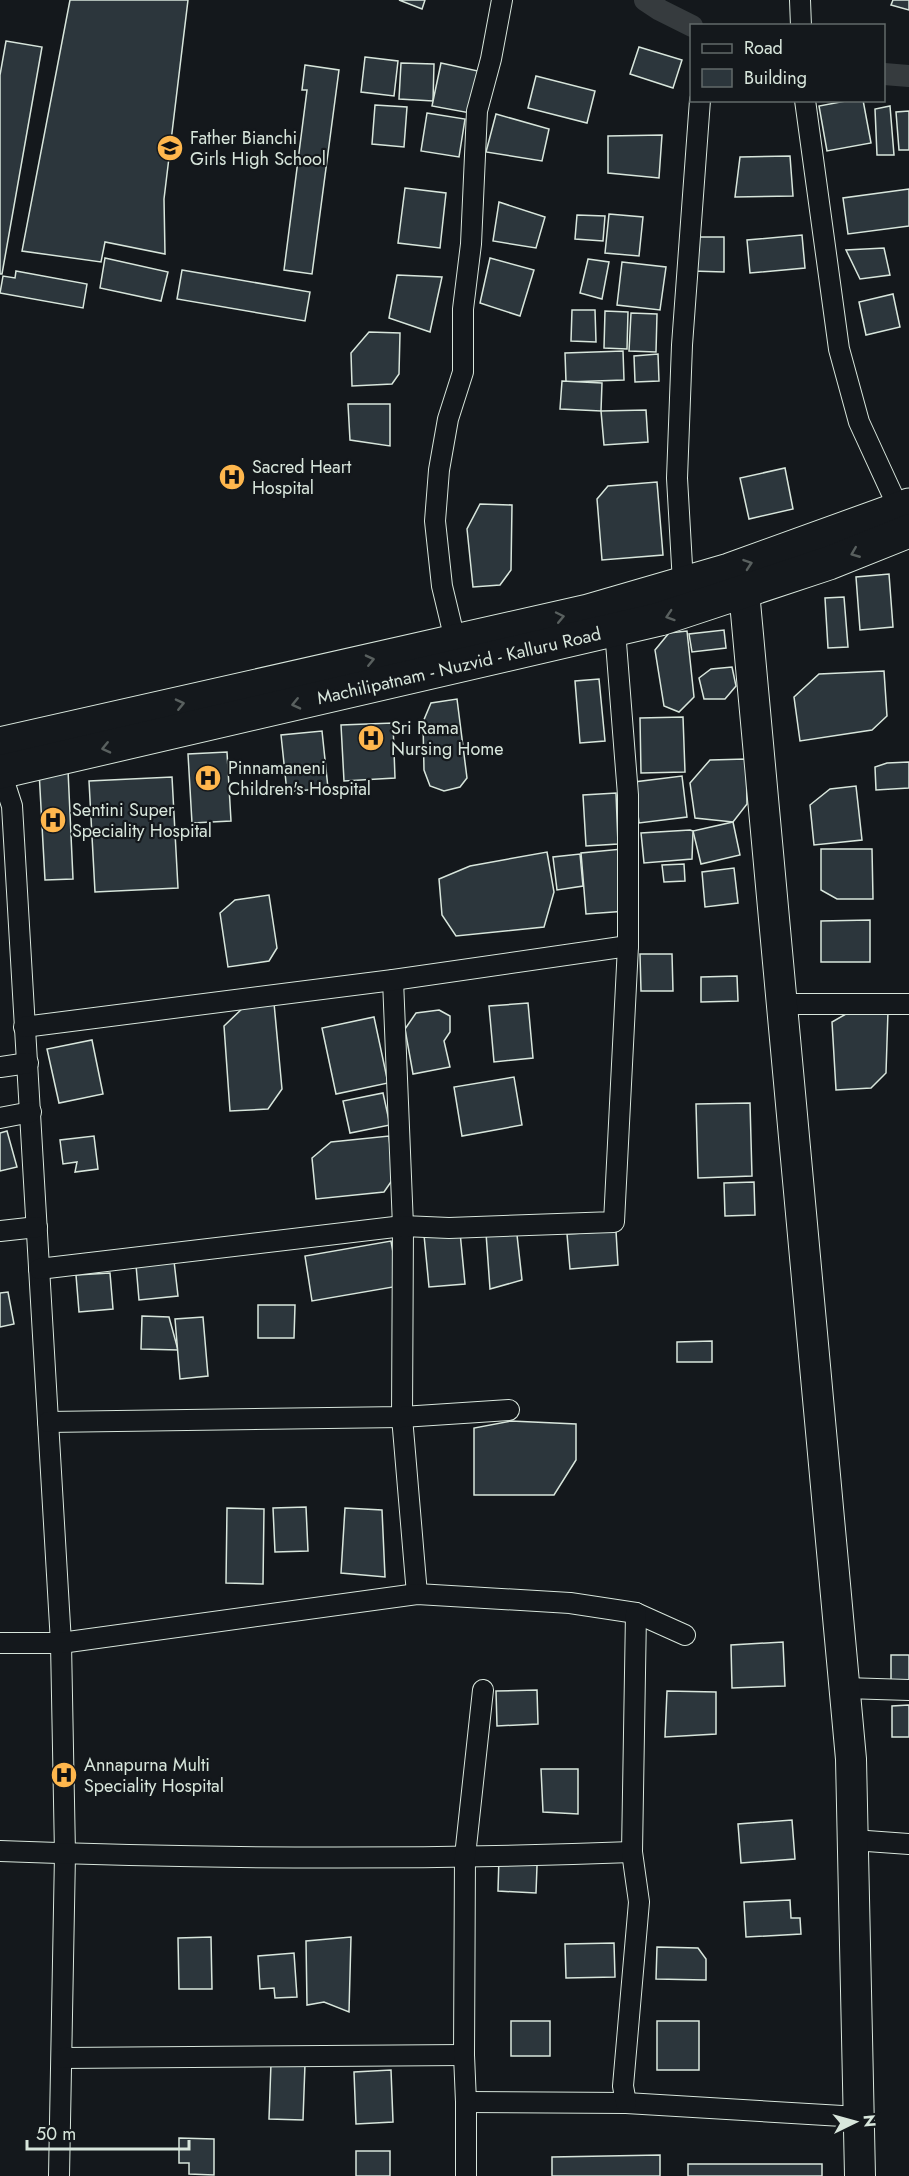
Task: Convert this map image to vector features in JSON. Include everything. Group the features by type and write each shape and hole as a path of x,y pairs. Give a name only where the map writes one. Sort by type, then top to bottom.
{"highway":[{"name":"Machilipatnam - Nuzvid - Kalluru Road","path":"0,758 455,640 588,611 906,515"},
{"name":"Machilipatnam - Nuzvid - Kalluru Road","path":"0,758 660,620 829,563 906,515"}],"main road":[{"path":"744,591 851,1760 860,2176"}],"street":[{"path":"455,640 442,586 435,520 439,470 448,419 463,372 463,309 471,244 477,111 491,59 502,0"},
{"path":"800,0 801,24"},
{"path":"683,583 677,467 682,345 700,102"},
{"path":"806,106 839,349 859,422 906,515"},
{"path":"39,1269 404,1226 448,1228 614,1222 628,946 628,795 615,630"},
{"path":"0,758 12,806 61,1643 65,1854 59,2176"},
{"path":"24,1027 393,980 628,946"},
{"path":"393,980 404,1226 402,1417 417,1594"},
{"path":"782,1004 909,1004"},
{"path":"0,1067 28,1063"},
{"path":"0,1118 31,1112"},
{"path":"0,1231 37,1227"},
{"path":"48,1422 402,1417 509,1410"},
{"path":"0,1642 61,1643 417,1594 570,1604 636,1613 685,1635"},
{"path":"626,2103 623,2086 639,1902 632,1852 636,1613"},
{"path":"845,1688 909,1690"},
{"path":"466,2176 465,1856 483,1690"},
{"path":"853,1840 909,1844"},
{"path":"0,1851 65,1854 369,1857 499,1857 632,1852"},
{"path":"62,2058 464,2055"},
{"path":"466,2102 626,2103 859,2117"}],"building":[{"path":"70,0 188,0 164,199 165,254 105,242 101,262 22,251"},
{"path":"399,0 425,0 422,9"},
{"path":"893,0 909,0 909,10 891,5"},
{"path":"6,41 42,47 2,274 0,274 0,75"},
{"path":"639,47 682,60 673,88 630,74"},
{"path":"365,57 398,61 394,96 361,92"},
{"path":"401,63 434,64 433,101 399,99"},
{"path":"441,63 478,71 470,113 432,106"},
{"path":"305,65 339,70 312,274 284,270 307,90 302,90"},
{"path":"536,76 595,91 587,123 528,108"},
{"path":"840,102 863,102 871,143 827,151 819,106"},
{"path":"375,105 407,107 404,147 372,144"},
{"path":"890,106 894,155 877,155 875,109"},
{"path":"909,111 909,150 899,150 896,112"},
{"path":"427,113 465,119 459,157 421,151"},
{"path":"496,114 549,129 542,161 486,152"},
{"path":"662,135 659,178 608,173 608,136"},
{"path":"790,156 793,196 735,197 740,157"},
{"path":"405,188 446,193 440,248 398,243"},
{"path":"909,189 909,226 848,234 843,198"},
{"path":"499,202 545,217 536,248 493,241"},
{"path":"609,214 643,217 639,256 605,253"},
{"path":"577,215 605,216 603,241 575,239"},
{"path":"802,235 805,268 750,273 747,240"},
{"path":"692,237 724,237 724,272 692,271"},
{"path":"884,248 890,275 860,279 846,250"},
{"path":"105,258 168,272 161,301 100,288"},
{"path":"490,258 534,270 520,316 480,303"},
{"path":"588,259 609,262 602,299 580,293"},
{"path":"622,262 666,267 660,310 617,305"},
{"path":"182,270 310,292 305,321 177,299"},
{"path":"16,271 87,284 83,308 0,293 3,276 15,278"},
{"path":"397,275 442,277 430,332 389,318"},
{"path":"893,294 900,327 866,335 859,302"},
{"path":"572,310 595,310 596,342 571,341"},
{"path":"605,311 628,312 627,349 604,348"},
{"path":"631,313 657,314 656,352 629,351"},
{"path":"369,332 400,333 399,374 392,384 352,386 351,353"},
{"path":"623,351 624,380 566,382 565,353"},
{"path":"658,354 659,381 635,382 634,356"},
{"path":"562,381 602,383 601,411 560,409"},
{"path":"348,404 390,404 390,446 350,440"},
{"path":"646,410 648,442 604,445 601,411"},
{"path":"785,468 793,509 749,519 740,478"},
{"path":"657,482 663,555 602,560 597,499 608,486"},
{"path":"480,504 512,505 511,570 500,585 473,587 467,529"},
{"path":"889,574 893,627 860,630 856,577"},
{"path":"844,597 848,647 828,648 825,598"},
{"path":"724,630 726,648 692,652 689,634"},
{"path":"687,631 694,697 679,712 664,706 655,650 669,633"},
{"path":"732,667 736,686 725,699 704,699 699,678 711,669"},
{"path":"884,671 887,716 872,730 800,741 794,697 819,674"},
{"path":"599,679 605,741 580,743 575,681"},
{"path":"457,699 467,778 460,787 444,791 430,786 424,770 423,722 431,703"},
{"path":"683,717 685,772 641,773 640,718"},
{"path":"393,723 395,778 344,781 341,725"},
{"path":"322,731 328,788 287,792 281,735"},
{"path":"227,752 231,821 192,823 188,754"},
{"path":"746,759 747,804 733,822 695,818 690,783 710,760"},
{"path":"909,762 909,788 876,790 875,767 887,763"},
{"path":"68,770 73,879 45,880 39,771"},
{"path":"682,776 687,817 639,823 634,782"},
{"path":"172,777 178,888 95,892 89,781"},
{"path":"856,786 862,840 814,845 810,805 830,789"},
{"path":"616,793 618,844 586,846 583,795"},
{"path":"733,822 740,855 701,864 693,831"},
{"path":"693,831 692,859 644,863 641,833"},
{"path":"622,849 627,911 586,914 581,853"},
{"path":"821,849 872,849 873,899 837,899 821,890"},
{"path":"547,852 554,892 544,927 456,936 442,915 439,879 470,866"},
{"path":"580,854 583,886 557,890 553,857"},
{"path":"684,864 685,881 664,882 662,865"},
{"path":"734,868 738,903 705,907 702,872"},
{"path":"269,895 277,948 269,961 228,967 220,913 235,900"},
{"path":"870,920 870,962 821,962 821,921"},
{"path":"640,954 672,954 673,991 641,991"},
{"path":"737,976 738,1001 701,1002 701,977"},
{"path":"274,1003 282,1089 268,1109 230,1111 224,1026 246,1005"},
{"path":"528,1003 533,1058 494,1062 489,1006"},
{"path":"439,1010 450,1016 450,1032 444,1041 450,1067 413,1074 405,1029 416,1013"},
{"path":"853,1010 888,1011 886,1073 871,1088 836,1090 832,1022"},
{"path":"374,1017 388,1083 336,1094 322,1028"},
{"path":"92,1040 103,1094 59,1103 47,1049"},
{"path":"514,1077 522,1125 462,1136 454,1087"},
{"path":"383,1093 390,1125 350,1133 343,1101"},
{"path":"750,1103 752,1176 698,1178 696,1104"},
{"path":"7,1131 17,1167 0,1171 0,1133"},
{"path":"94,1136 98,1169 75,1172 77,1162 63,1164 60,1140"},
{"path":"389,1136 393,1179 384,1192 316,1199 312,1158 331,1142"},
{"path":"754,1182 755,1215 725,1216 724,1183"},
{"path":"616,1231 618,1265 570,1269 567,1234"},
{"path":"460,1232 465,1284 429,1287 424,1235"},
{"path":"486,1233 517,1235 522,1280 490,1289"},
{"path":"391,1241 399,1286 312,1301 305,1256"},
{"path":"174,1261 178,1296 139,1300 136,1265"},
{"path":"110,1273 113,1309 79,1312 76,1275"},
{"path":"8,1292 14,1324 0,1327 0,1293"},
{"path":"258,1305 295,1305 294,1338 258,1338"},
{"path":"142,1316 169,1317 178,1350 141,1349"},
{"path":"203,1317 208,1376 180,1379 175,1319"},
{"path":"712,1341 712,1362 677,1362 677,1342"},
{"path":"511,1421 576,1424 576,1460 554,1495 474,1495 474,1428"},
{"path":"306,1507 308,1551 275,1552 273,1508"},
{"path":"227,1508 264,1509 263,1584 226,1583"},
{"path":"345,1508 382,1510 385,1577 341,1573"},
{"path":"783,1642 785,1686 732,1688 731,1645"},
{"path":"891,1655 909,1655 909,1680 891,1680"},
{"path":"537,1690 538,1724 497,1726 496,1691"},
{"path":"667,1691 716,1692 716,1734 665,1737"},
{"path":"909,1705 909,1737 892,1737 892,1706"},
{"path":"541,1769 578,1769 578,1814 543,1812"},
{"path":"792,1820 795,1859 741,1863 738,1824"},
{"path":"499,1857 535,1859 536,1893 498,1891"},
{"path":"790,1900 791,1918 800,1918 801,1934 746,1937 744,1902"},
{"path":"211,1937 212,1989 179,1989 178,1938"},
{"path":"351,1937 349,2012 324,2002 307,2005 306,1941"},
{"path":"614,1943 615,1977 566,1978 565,1944"},
{"path":"657,1947 698,1948 706,1959 706,1980 656,1979"},
{"path":"294,1953 297,1997 275,1998 274,1988 260,1989 258,1956"},
{"path":"511,2021 550,2021 550,2056 511,2056"},
{"path":"657,2021 699,2021 699,2070 657,2070"},
{"path":"271,2063 305,2064 303,2120 269,2119"},
{"path":"391,2070 393,2122 356,2124 354,2072"},
{"path":"179,2138 214,2139 214,2175 189,2174 189,2163 179,2163"},
{"path":"356,2151 390,2151 390,2176 356,2176"},
{"path":"660,2155 660,2176 552,2176 552,2157"},
{"path":"688,2164 822,2164 822,2176 688,2176"}],"waterway":[{"path":"645,0 690,25"},
{"path":"885,74 909,76"}],"place":[{"name":"Father Bianchi Girls High School","path":"170,148"},
{"name":"Sacred Heart Hospital","path":"232,477"},
{"name":"Sri Rama Nursing Home","path":"371,738"},
{"name":"Pinnamaneni Children's Hospital","path":"208,778"},
{"name":"Sentini Super Speciality Hospital","path":"53,820"},
{"name":"Annapurna Multi Speciality Hospital","path":"64,1775"}]}
